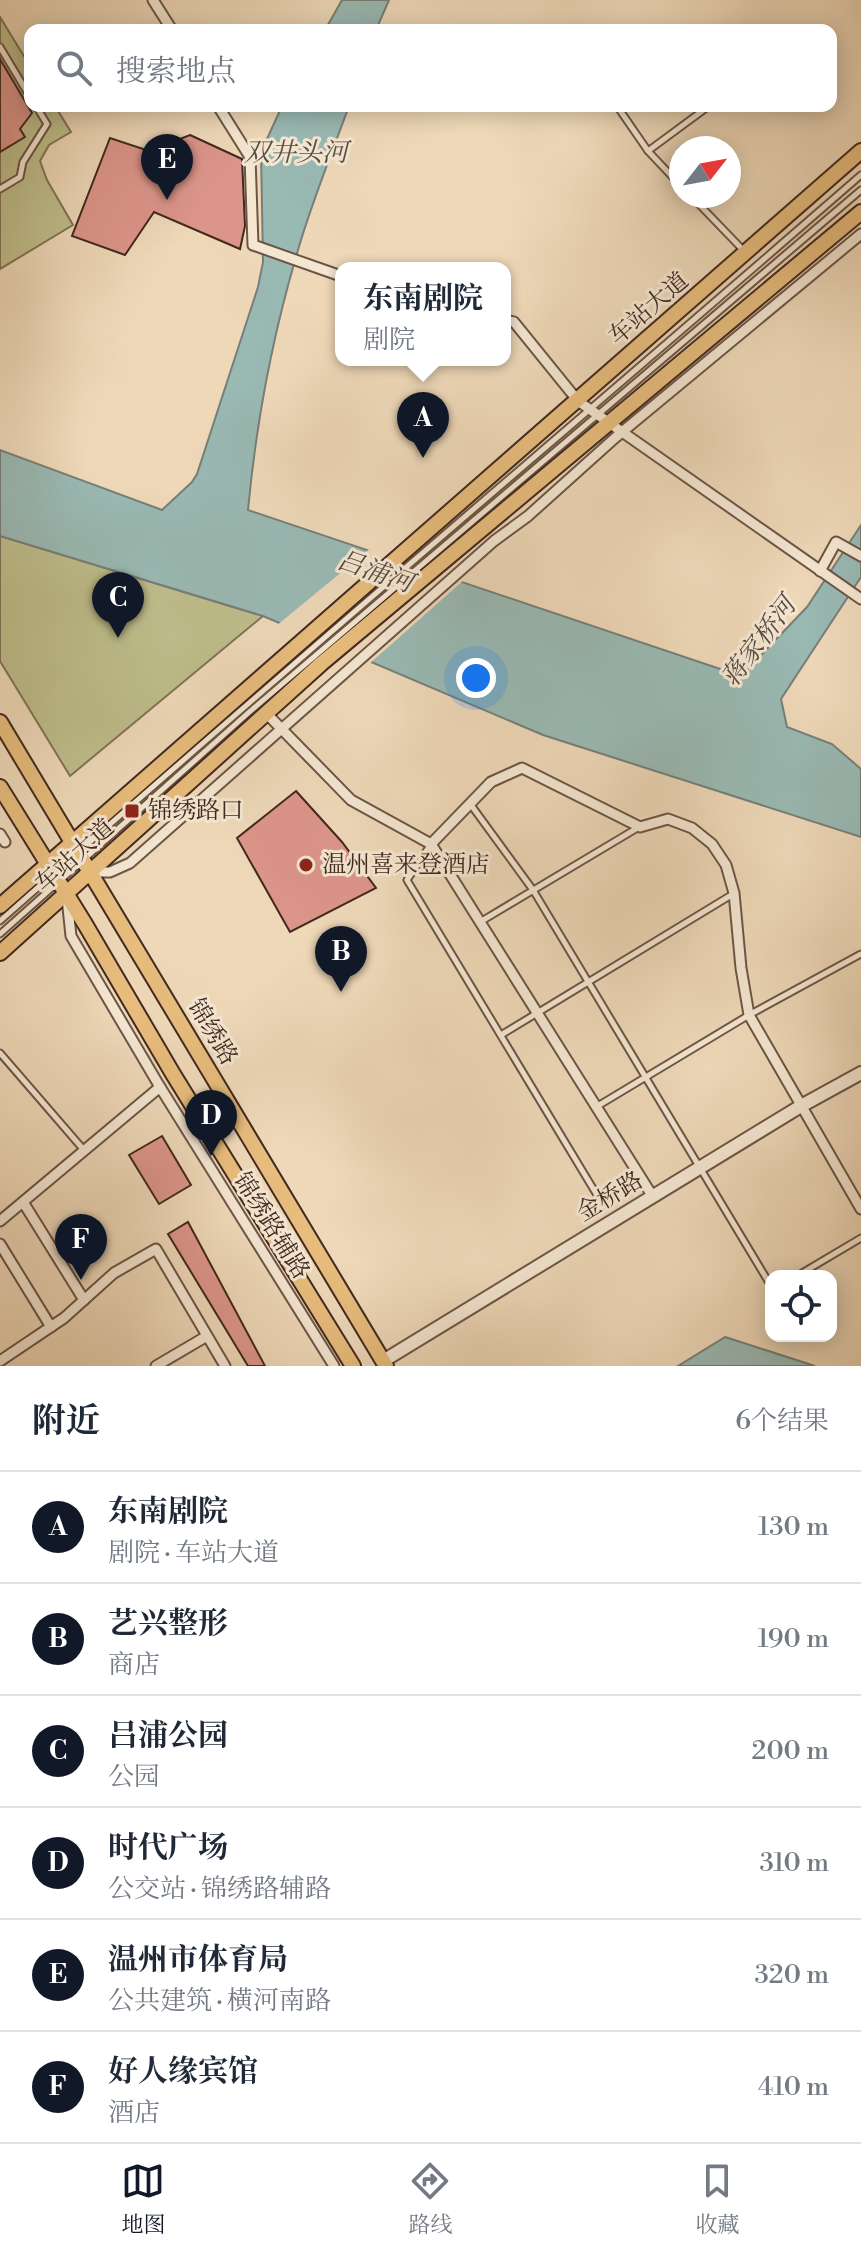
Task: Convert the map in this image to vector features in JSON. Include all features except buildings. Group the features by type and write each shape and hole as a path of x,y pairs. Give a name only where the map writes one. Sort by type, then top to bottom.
{"main road":[{"name":"车站大道","path":"0,953 56,878 266,713 487,526 745,253 861,151"},
{"name":"车站大道","path":"0,906 56,878 287,656 466,499 593,412 861,212"},
{"name":"锦绣路","path":"0,722 384,1364"},
{"path":"0,787 353,1366"}],"street":[{"path":"153,0 168,24"},
{"path":"222,112 250,157 253,245 335,274"},
{"path":"80,857 110,872 125,867 494,541 528,516 623,432 861,234"},
{"path":"511,321 593,412 861,599"},
{"path":"820,571 836,542 861,556"},
{"path":"266,713 351,800 431,844 653,1197"},
{"path":"431,844 491,782 522,768 640,827 668,819 692,828 712,844 726,865 734,893 749,1015 861,1209"},
{"name":"锦绣路辅路","path":"56,878 71,936 160,1087 334,1366"},
{"name":"金桥路","path":"384,1364 801,1106 861,1073"},
{"path":"0,1221 160,1087"},
{"path":"23,1202 84,1300"},
{"path":"0,1244 51,1327"},
{"path":"0,1361 51,1327 114,1273 156,1249 225,1366"},
{"path":"156,1366 207,1336"}],"lane":[{"path":"0,47 24,87"},
{"path":"0,189 20,177 23,162 47,124 40,112"},
{"path":"621,112 648,151 669,173"},
{"path":"648,151 701,112"},
{"path":"80,857 390,594 861,175"},
{"path":"80,857 331,629 861,190"},
{"path":"702,208 745,253"},
{"path":"470,804 533,890 765,1276"},
{"path":"480,922 640,827"},
{"path":"431,844 407,880 603,1205"},
{"path":"0,921 56,878"},
{"path":"0,934 56,878"},
{"path":"501,1035 734,893"},
{"path":"596,1107 749,1015 861,954"},
{"path":"0,1053 84,1150"},
{"path":"807,1270 861,1238"}],"shaded area":[{"path":"0,17 24,56 24,112 59,112 71,132 49,145 40,161 47,180 73,225 0,269"},
{"path":"0,536 263,616 70,776 0,661"}],"water":[{"path":"342,0 389,0 379,24 328,24"},
{"path":"279,112 347,112 296,257 272,350 248,510 741,676 807,607 861,525 861,577 781,699 787,727 832,744 861,769 861,837 543,735 263,616 0,536 0,450 162,510 192,482 258,287 263,262 261,152"},
{"path":"725,1337 815,1366 678,1366"}],"pier":[{"path":"372,547 465,579 368,665 276,626"}],"place":[{"name":"温州市体育局","path":"167,200"},
{"name":"东南剧院","path":"423,458"},
{"name":"吕浦公园","path":"118,638"},
{"name":"锦绣路口","path":"132,811"},
{"name":"温州喜来登酒店","path":"306,865"},
{"name":"艺兴整形","path":"341,992"},
{"name":"时代广场","path":"211,1156"},
{"name":"好人缘宾馆","path":"81,1280"}],"water label":[{"name":"双井头河","path":"296,153"},
{"name":"吕浦河","path":"375,572"},
{"name":"蒋家桥河","path":"759,642"}]}
